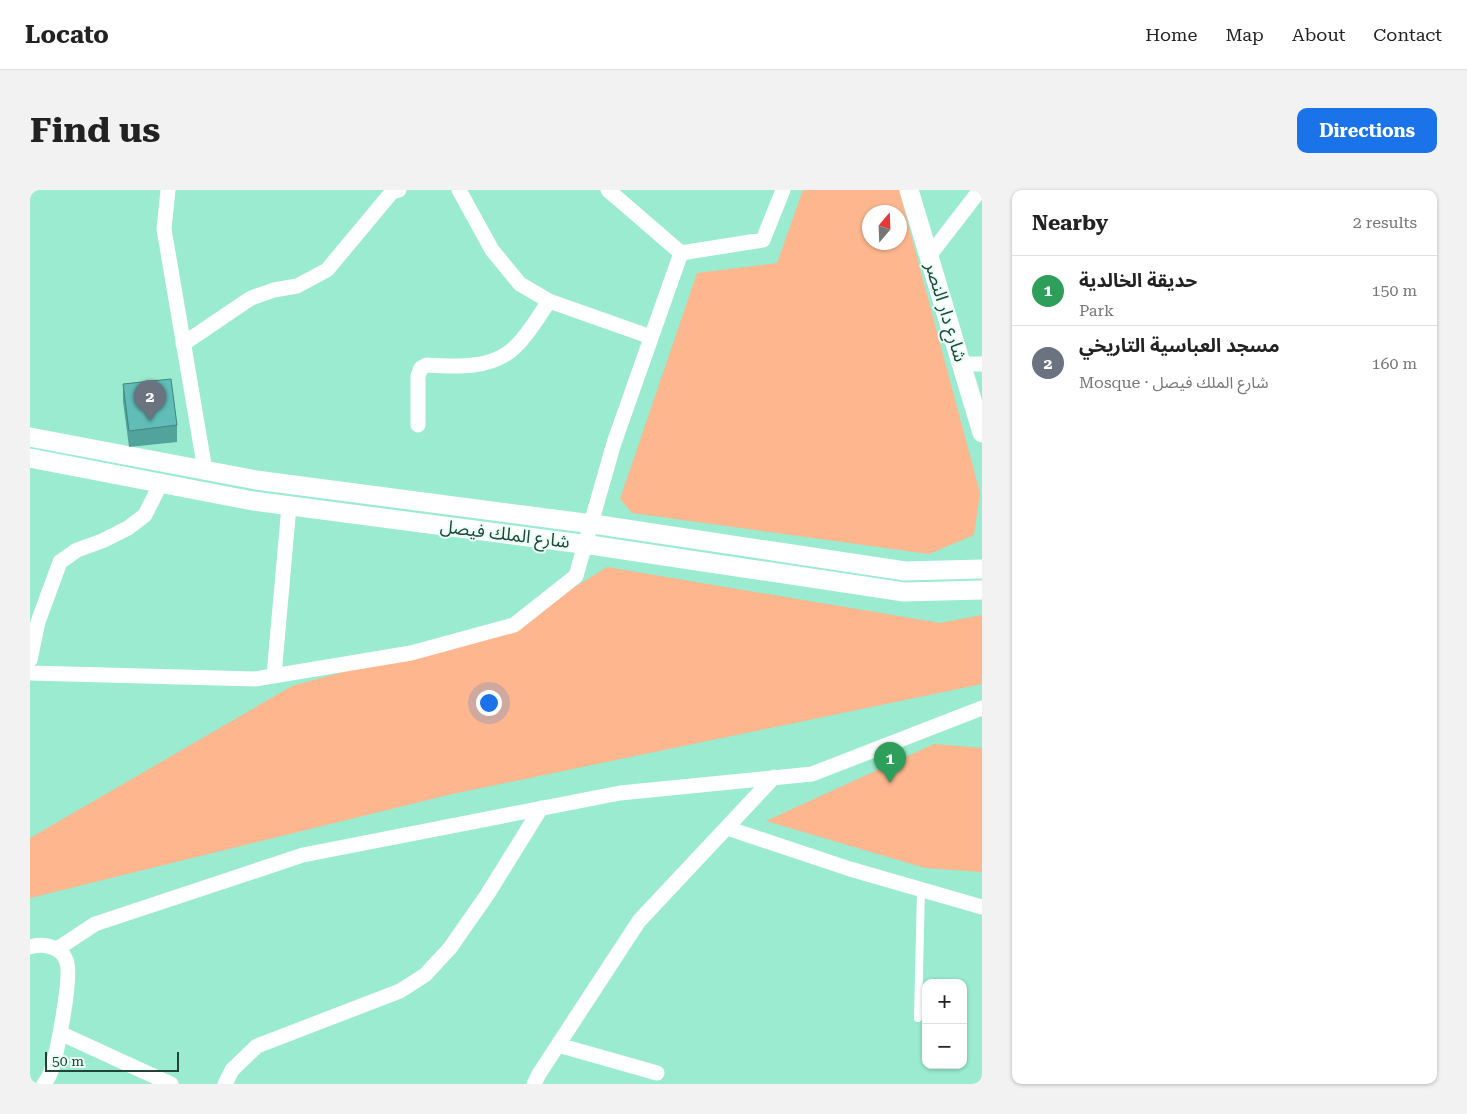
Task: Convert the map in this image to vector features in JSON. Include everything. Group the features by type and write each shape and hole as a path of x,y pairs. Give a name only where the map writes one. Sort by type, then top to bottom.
{"street":[{"path":"168,190 164,229 205,470"},
{"path":"183,344 251,298 274,290 297,286 327,270 392,192 399,190"},
{"path":"459,190 492,250 520,284 549,301 651,337"},
{"path":"608,190 680,253"},
{"path":"680,253 763,240 783,190"},
{"name":"شارع دار النصر","path":"909,190 982,433"},
{"path":"929,256 980,190"},
{"path":"30,673 255,679 412,653 514,624 576,576 614,444 680,253"},
{"path":"418,425 418,376 421,368 427,365 479,364 500,358 521,341 549,301"},
{"path":"961,364 982,364"},
{"path":"30,437 256,480 591,524 905,571 982,569"},
{"name":"شارع الملك فيصل","path":"30,458 253,501 585,544 904,592 982,590"},
{"path":"30,660 38,622 60,562 77,550 102,542 128,528 145,515 161,483"},
{"path":"274,675 289,506"},
{"path":"57,949 95,924 302,855 620,793 812,774 982,708"},
{"path":"534,1084 639,921 774,777"},
{"path":"225,1084 232,1070 258,1046 400,991 425,975 450,948 541,808"},
{"path":"727,828 850,869 982,907"},
{"path":"30,947 39,944 57,949 66,960 68,981 58,1048 51,1073 44,1084"},
{"path":"60,1033 170,1084"},
{"path":"558,1045 658,1073"}],"lane":[{"path":"918,1018 921,889"}],"shaded area":[{"path":"803,190 899,190 903,205 862,205 862,250 907,250 907,220 980,493 974,535 929,554 632,513 620,499 697,273 777,263"},
{"path":"607,567 940,623 982,615 982,684 452,794 30,898 30,838 292,686 514,625"},
{"path":"934,744 982,748 982,872 925,868 766,821"}],"building":[{"path":"171,379 177,425 129,431 123,384"}],"place":[{"name":"مسجد العباسية التاريخي","path":"150,421"},
{"name":"حديقة الخالدية","path":"890,783"}]}
